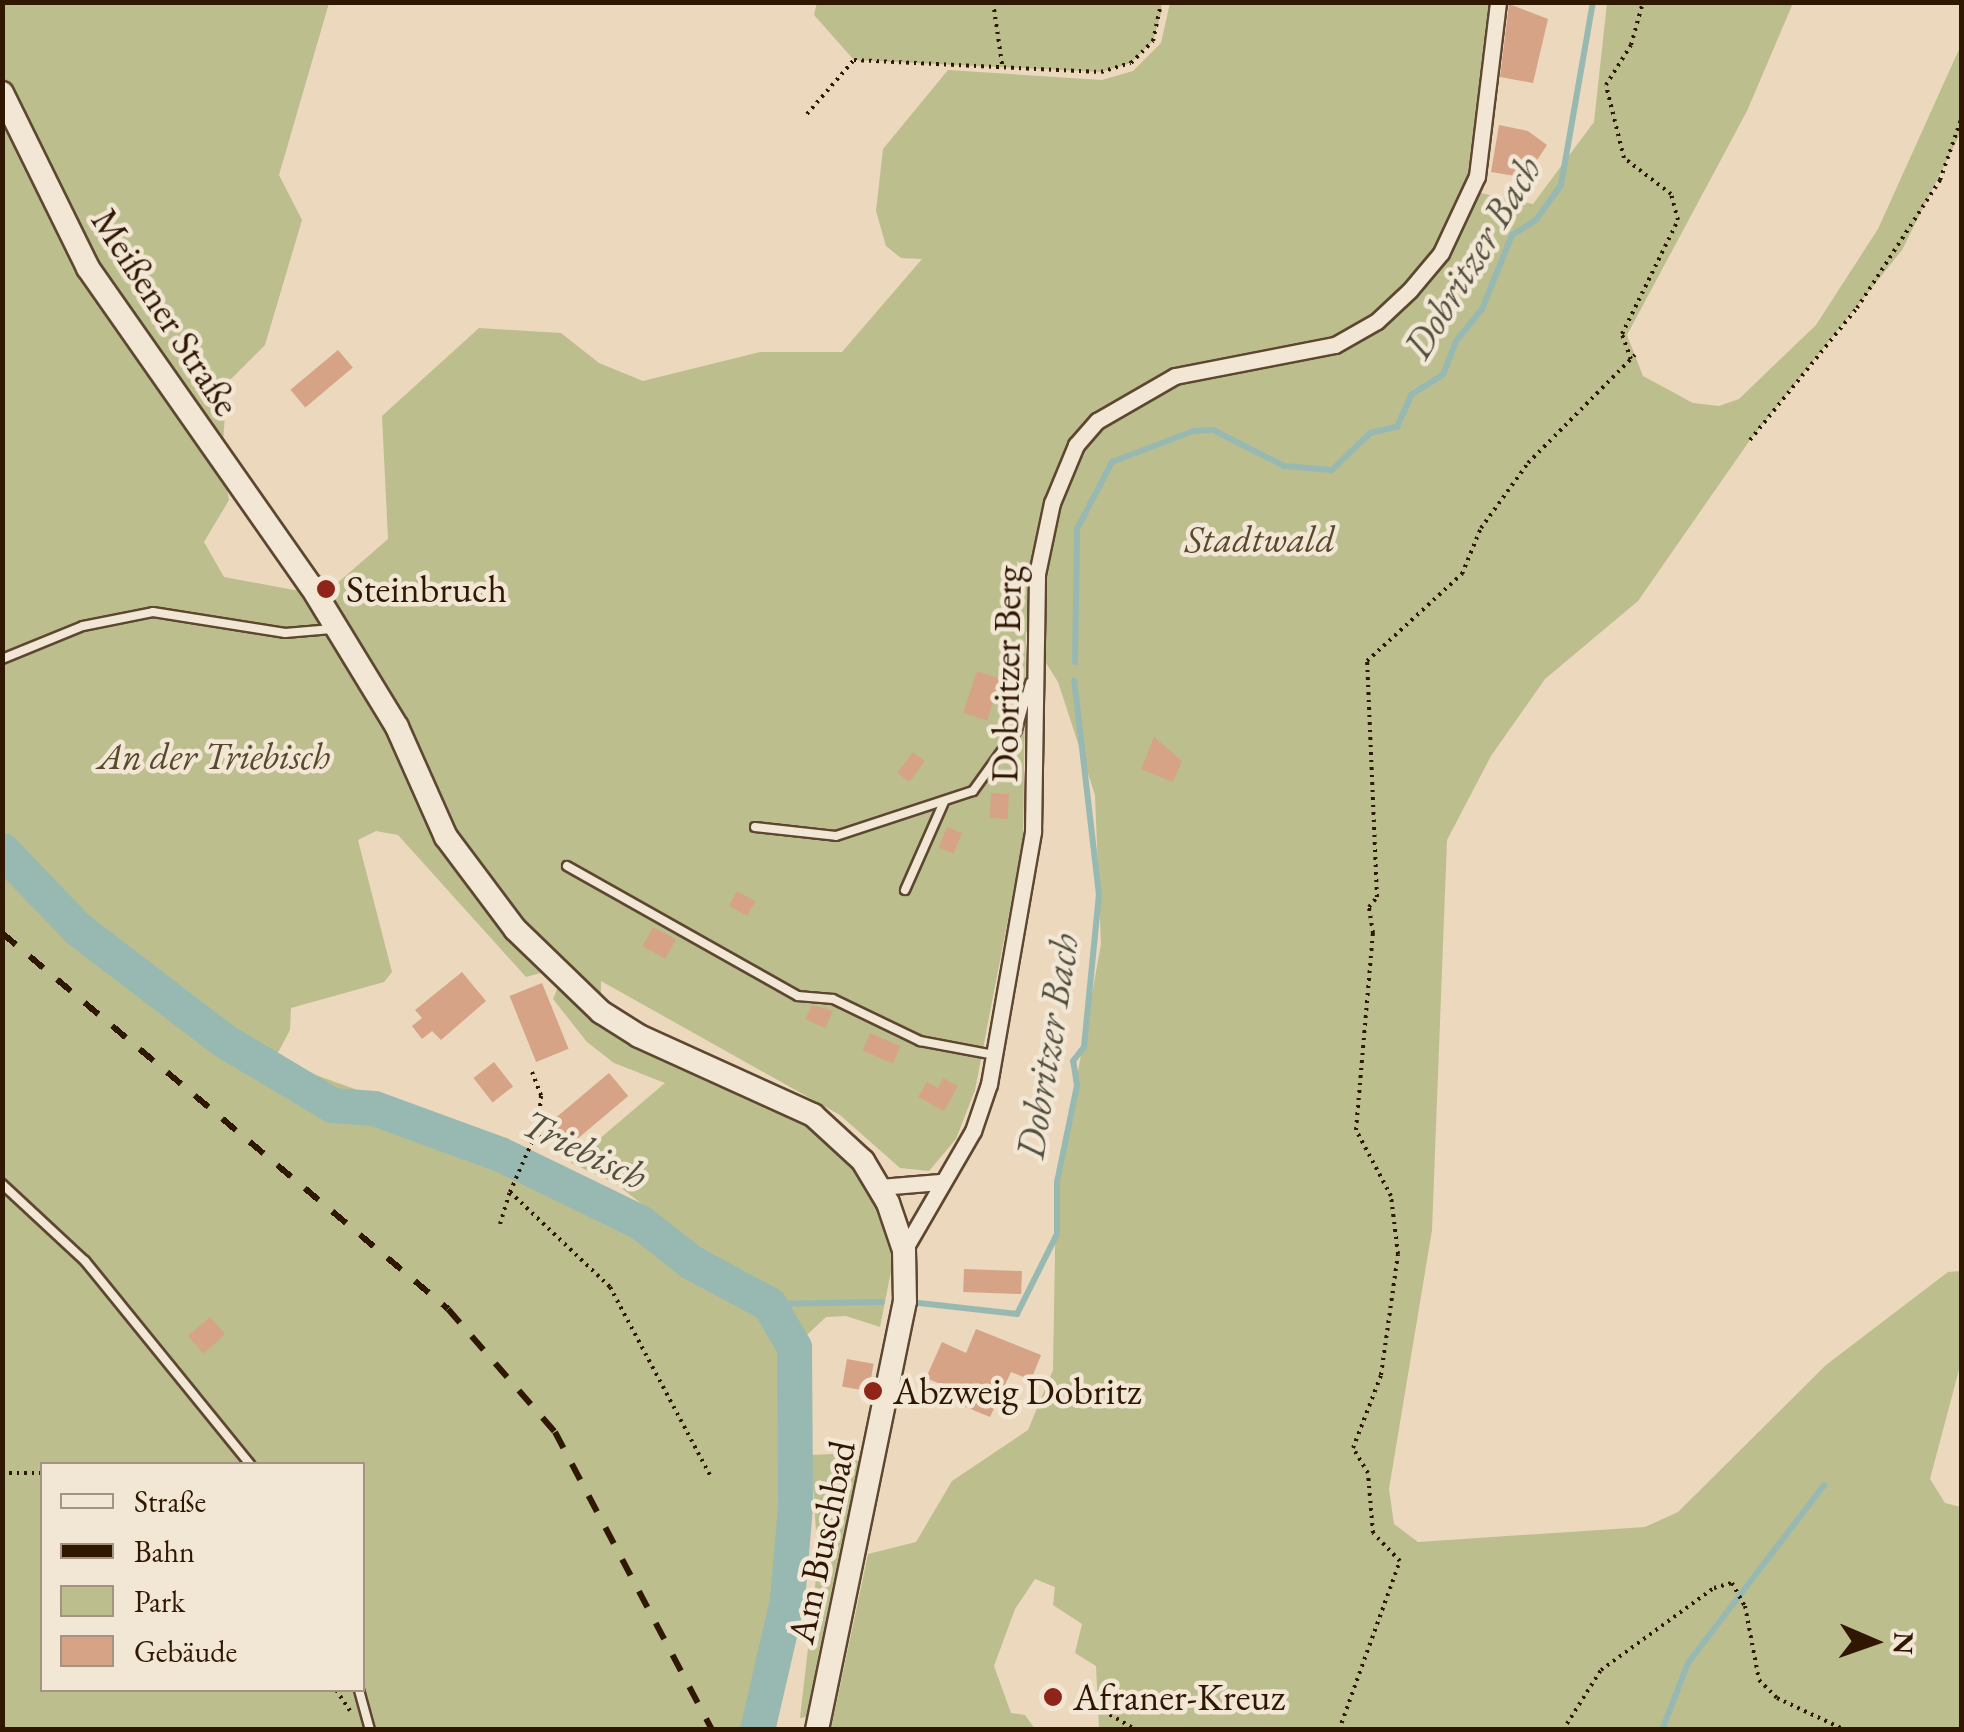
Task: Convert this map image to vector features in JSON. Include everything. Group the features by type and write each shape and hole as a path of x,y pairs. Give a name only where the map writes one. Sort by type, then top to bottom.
{"main road":[{"name":"Meißener Straße","path":"2,93 88,268 336,626 397,727 446,837 515,929 626,1028 813,1115 844,1139 880,1187 904,1250"},
{"name":"Am Buschbad","path":"817,1730 902,1326 904,1250"}],"street":[{"name":"Dobritzer Berg","path":"904,1250 916,1239 940,1182 974,1131 994,1055 1032,848 1034,669 1043,540 1063,473 1086,432 1175,376 1334,345 1355,335 1410,290 1441,253 1477,176 1498,2"},
{"path":"880,1187 940,1182"}],"lane":[{"path":"2,659 82,626 153,612 284,633 322,633 336,626"},
{"path":"755,827 836,836 973,791 1016,730 1034,669"},
{"path":"906,890 944,802"},
{"path":"567,866 798,996 833,999 920,1040 994,1055"},
{"path":"2,1184 85,1261 248,1462"},
{"path":"359,1692 370,1730"}],"path":[{"path":"993,2 1002,64"},
{"path":"808,114 854,60 1002,64 1101,72 1132,64 1153,42 1162,2"},
{"path":"1339,1730 1400,1560 1373,1534 1368,1473 1353,1448 1381,1375 1398,1254 1391,1196 1356,1130 1373,933 1370,907 1377,898 1367,661 1462,574 1481,528 1528,463 1633,357 1622,334 1678,220 1671,194 1624,158 1606,84 1632,45 1642,2"},
{"path":"1750,440 1857,308 1930,196 1962,118"},
{"path":"500,1224 538,1128 541,1096 532,1072"},
{"path":"538,1128 543,1140"},
{"path":"510,1192 610,1286 712,1479"},
{"path":"2,1473 40,1472"},
{"path":"1563,1730 1601,1670 1714,1588 1732,1583 1744,1606 1760,1680 1777,1698 1845,1730"},
{"path":"1097,1707 1136,1730"}],"green space":[{"path":"1161,2 1162,10 1153,41 1131,63 1101,72 854,60 814,15 817,3"},
{"path":"3,3 329,3 279,175 302,220 265,345 227,383 222,459 229,500 204,542 224,577 294,590 311,586 319,599 388,539 382,416 479,328 561,333 599,363 643,381 760,352 842,352 922,259 901,258 886,246 876,211 883,149 948,70 1102,80 1133,71 1161,43 1170,3 1490,3 1466,190 1533,204 1594,122 1607,3 1793,3 1747,111 1627,335 1643,376 1693,403 1719,406 1739,399 1816,325 1878,229 1961,45 1961,132 1902,250 1750,440 1638,601 1545,679 1491,756 1447,840 1432,1230 1389,1489 1394,1524 1418,1542 1645,1527 1678,1512 1826,1365 1948,1272 1961,1271 1961,1362 1930,1479 1945,1503 1961,1507 1961,1729 1099,1729 1096,1666 1075,1653 1082,1624 1053,1605 1055,1587 1035,1579 1015,1609 994,1666 1011,1713 1025,1715 1035,1729 831,1729 868,1554 916,1542 952,1481 1028,1430 1053,1370 1056,1193 1101,944 1095,795 1058,682 1026,631 1023,841 975,1090 956,1139 929,1171 900,1168 840,1115 601,981 601,1012 555,969 526,977 398,835 376,831 358,840 392,972 384,982 291,1008 290,1030 274,1060 366,1093 374,1108 500,1154 640,1222 691,1262 769,1304 780,1293 702,1251 615,1183 571,1163 665,1083 614,1063 587,1042 553,999 560,982 601,1020 668,1060 780,1106 835,1143 875,1199 894,1256 880,1327 846,1316 826,1317 794,1347 795,1506 787,1600 757,1729 3,1730"},
{"path":"832,1454 863,1462 813,1716 800,1718 818,1561 811,1455"}],"building":[{"path":"1509,4 1548,19 1533,83 1500,77"},
{"path":"1499,125 1528,131 1547,145 1530,171 1518,162 1515,176 1491,172"},
{"path":"338,350 353,368 305,407 291,390"},
{"path":"977,671 1001,679 987,721 963,713"},
{"path":"1154,737 1182,761 1173,782 1141,769"},
{"path":"913,752 925,761 909,782 897,773"},
{"path":"991,793 1009,794 1008,819 990,818"},
{"path":"947,827 962,833 954,853 939,847"},
{"path":"737,891 755,901 747,916 729,906"},
{"path":"653,927 676,939 666,959 643,946"},
{"path":"462,972 486,1001 441,1040 432,1031 422,1039 412,1026 422,1018 415,1010"},
{"path":"542,983 569,1049 536,1062 510,996"},
{"path":"812,1005 833,1011 825,1028 805,1019"},
{"path":"870,1033 900,1046 893,1063 863,1050"},
{"path":"494,1062 513,1086 493,1102 474,1078"},
{"path":"609,1073 628,1096 567,1147 548,1124"},
{"path":"943,1078 958,1086 944,1111 918,1097 927,1082 938,1088"},
{"path":"964,1269 1022,1271 1021,1294 963,1292"},
{"path":"210,1317 225,1334 203,1353 188,1336"},
{"path":"976,1329 1041,1355 1031,1380 1011,1372 990,1417 956,1403 960,1392 926,1378 942,1342 966,1353"},
{"path":"847,1359 874,1364 869,1391 842,1387"}],"waterway":[{"name":"Dobritzer Bach","path":"1075,662 1077,529 1112,462 1193,431 1213,430 1284,466 1332,470 1370,433 1397,427 1412,394 1443,375 1456,341 1482,309 1512,235 1536,220 1561,185 1593,2"},
{"name":"Dobritzer Bach","path":"919,1303 1017,1314 1057,1234 1057,1182 1077,1085 1073,1061 1084,1047 1099,895 1074,680"},
{"name":"Triebisch","path":"2,850 78,929 223,1040 332,1105 374,1108 500,1154 640,1222 691,1262 769,1304 794,1347 795,1506 787,1600 757,1730"},
{"name":"Dobritzer Bach","path":"769,1304 882,1302"},
{"path":"1662,1730 1688,1663 1824,1485"}],"railway":[{"path":"2,933 448,1309 555,1432 712,1730"}],"place":[{"name":"Steinbruch","path":"326,589"},
{"name":"Abzweig Dobritz","path":"873,1391"},
{"name":"Afraner-Kreuz","path":"1053,1697"}],"park label":[{"name":"Stadtwald","path":"1260,539"},
{"name":"An der Triebisch","path":"214,756"}]}
